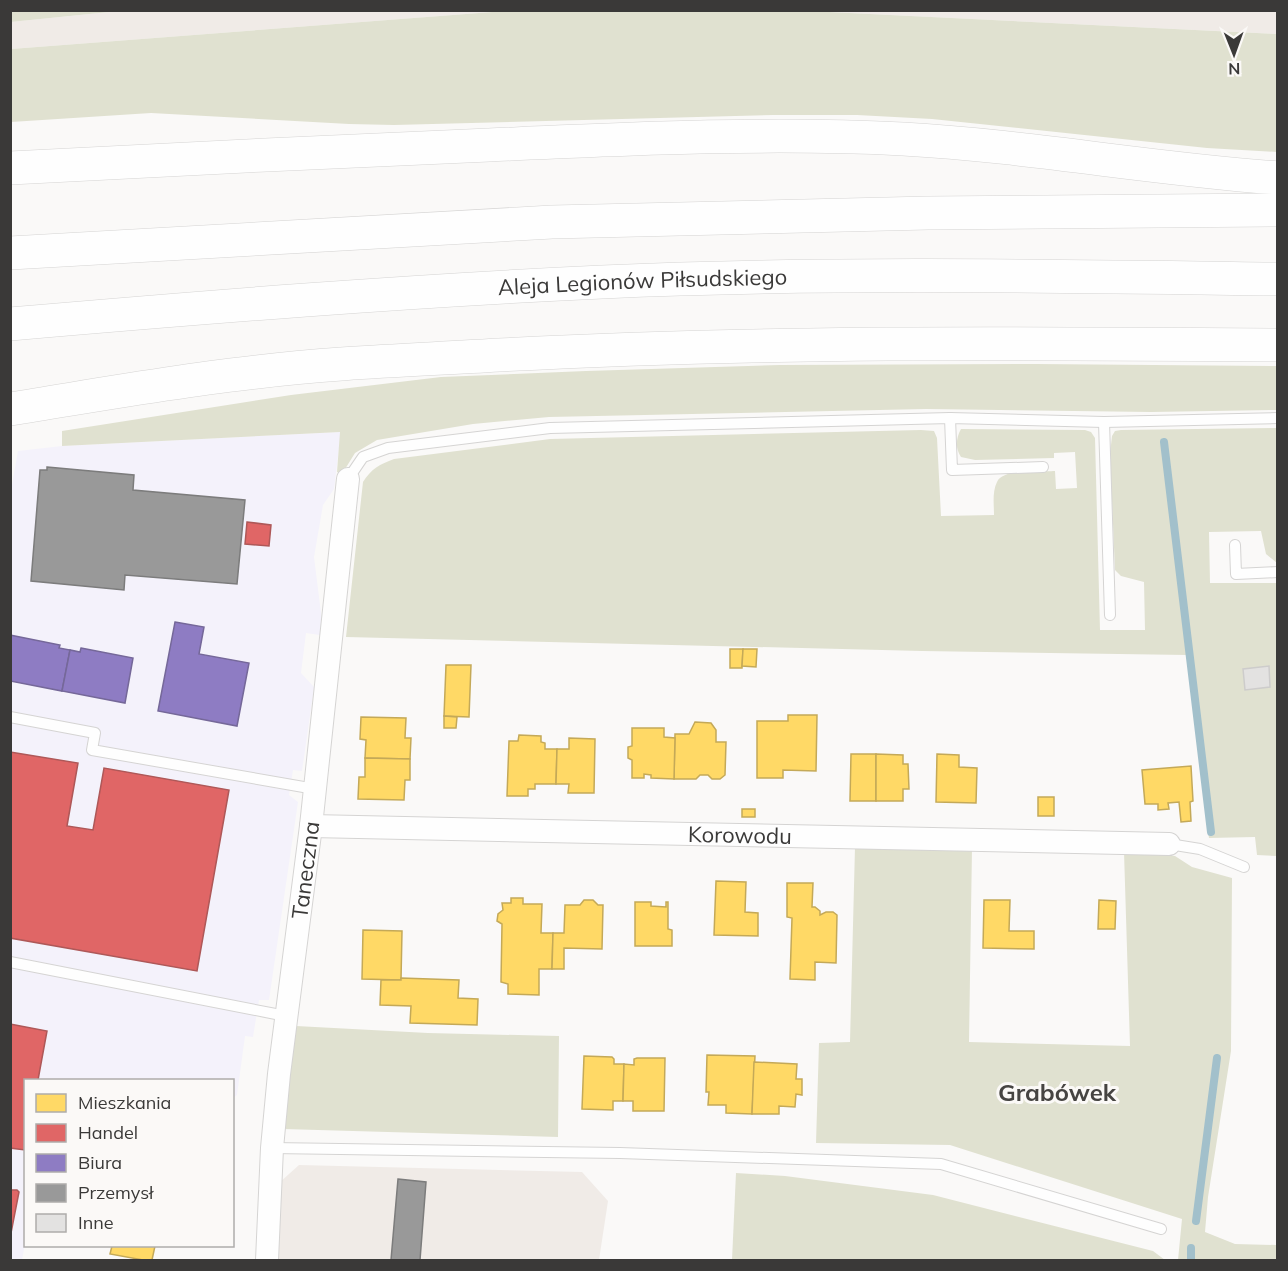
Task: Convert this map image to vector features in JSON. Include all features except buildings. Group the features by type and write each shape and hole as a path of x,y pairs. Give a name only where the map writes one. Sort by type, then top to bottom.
{"highway":[{"path":"10,168 563,142 792,136 902,139 999,146 1207,173 1278,178"},
{"path":"10,253 552,222 928,213 1278,210"},
{"name":"Aleja Legionów Piłsudskiego","path":"10,324 289,301 604,282 805,276 948,275 1278,279"},
{"path":"10,409 257,371 547,353 750,346 1278,345"}],"street":[{"name":"Taneczna","path":"267,1260 272,1148 286,1016 311,826 348,480"},
{"name":"Korowodu","path":"311,826 1169,844"}],"lane":[{"path":"950,418 952,470 1043,467"},
{"path":"348,480 363,457 388,448 550,428 950,418 1104,422 1278,418"},
{"path":"1104,422 1110,615"},
{"path":"1235,545 1236,574 1278,572"},
{"path":"10,717 95,733 92,750 315,789"},
{"path":"1169,844 1200,849 1244,867"},
{"path":"10,962 286,1016"},
{"path":"272,1148 608,1153 941,1164 1161,1230"}],"shaded area":[{"path":"119,11 505,11 11,49 11,22"},
{"path":"809,11 1277,11 1277,34 1073,24"},
{"path":"341,432 334,489 323,505 314,557 322,621 320,635 306,633 301,673 314,687 302,771 293,770 289,795 298,802 269,1000 259,1000 253,1037 245,1036 237,1095 234,1097 234,1079 24,1079 24,1247 22,1260 11,1260 10,496 18,451 62,446"},
{"path":"299,1165 582,1172 608,1201 599,1260 276,1260 279,1183"}],"green space":[{"path":"11,10 119,10 119,11 11,22"},
{"path":"505,11 809,11 1277,34 1277,152 1207,148 932,119 857,115 773,115 394,125 151,113 11,122 11,49"},
{"path":"780,365 1277,366 1277,410 1151,412 926,409 549,417 473,424 377,440 355,453 342,474 337,472 340,432 62,446 62,431 291,395 441,377"},
{"path":"1277,428 1277,563 1266,554 1261,531 1209,532 1210,583 1277,583 1277,856 1257,855 1255,837 1209,838 1187,655 346,637 363,482 376,467 394,459 550,439 921,430 934,431 937,438 941,516 994,515 995,486 1001,478 1014,473 1055,471 1056,489 1077,488 1075,452 1054,453 1054,458 975,460 961,457 959,454 957,443 961,429 1085,430 1091,432 1095,438 1100,630 1145,630 1144,582 1121,576 1115,570 1110,454 1112,436 1115,431"},
{"path":"855,847 972,848 969,1042 1130,1046 1124,852 1175,856 1192,867 1232,878 1231,1051 1208,1197 1205,1232 1235,1244 1277,1245 1277,1260 1178,1260 1182,1219 950,1145 816,1143 819,1043 850,1042"},
{"path":"296,1026 428,1033 559,1036 558,1137 283,1129"},
{"path":"736,1173 785,1176 933,1195 1153,1251 1165,1260 732,1260"}],"waterway":[{"path":"1164,442 1211,832"},
{"path":"1196,1221 1217,1058"},
{"path":"1191,1248 1191,1260"}],"district":[{"name":"Grabówek","path":"1057,1093"}]}
